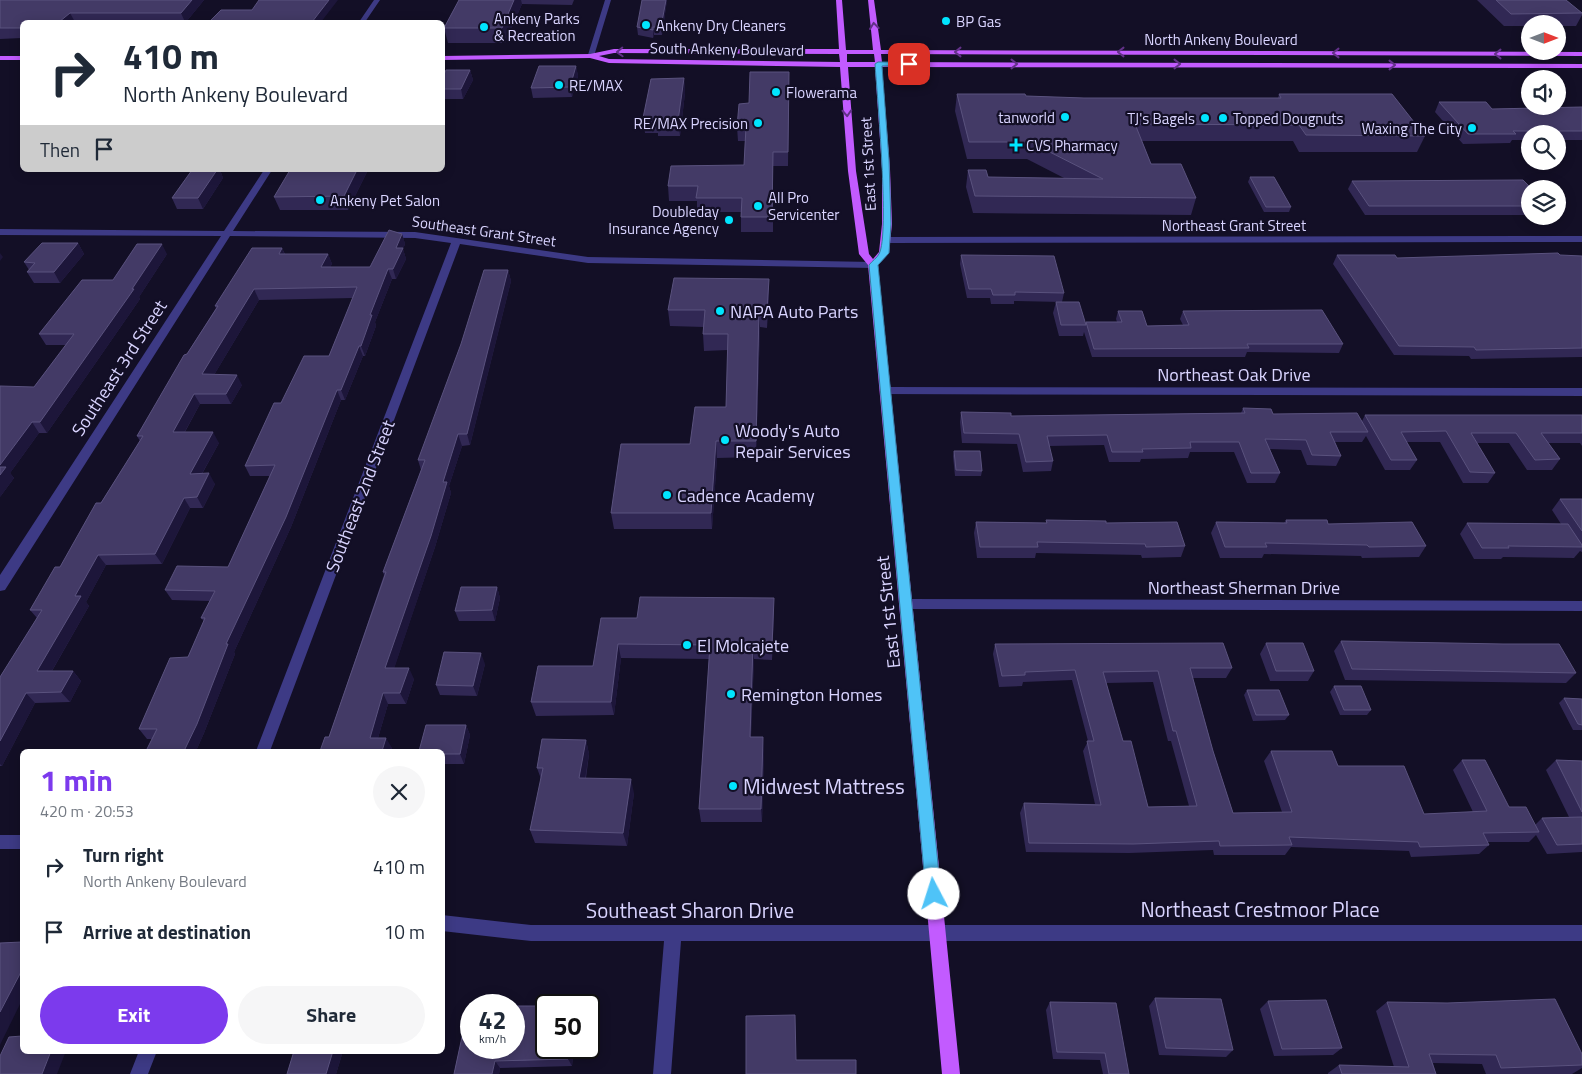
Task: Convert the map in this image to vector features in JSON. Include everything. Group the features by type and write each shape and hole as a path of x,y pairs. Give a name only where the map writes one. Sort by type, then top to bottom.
{"main road":[{"name":"East 1st Street","path":"839,0 848,142 861,240 864,254 873,265 951,1074"},
{"name":"East 1st Street","path":"871,0 878,58 886,169 886,240 884,253 873,265"},
{"name":"South Ankeny Boulevard","path":"445,58 590,56 614,51 844,58 863,64"},
{"name":"South Ankeny Boulevard","path":"590,56 609,61 844,58 860,52"},
{"name":"North Ankeny Boulevard","path":"860,52 878,58 1582,66"},
{"name":"North Ankeny Boulevard","path":"863,64 878,58 1582,54"},
{"path":"0,58 20,58"}],"street":[{"path":"363,20 377,0"},
{"path":"590,56 608,0"},
{"name":"Southeast 3rd Street","path":"0,586 267,172"},
{"name":"Southeast Grant Street","path":"0,232 415,235 457,240 544,256 588,260 873,265"},
{"name":"Northeast Grant Street","path":"886,240 1582,239"},
{"name":"Southeast 2nd Street","path":"264,749 457,240"},
{"name":"Northeast Oak Drive","path":"885,391 1582,392"},
{"name":"Northeast Sherman Drive","path":"906,604 1582,606"},
{"path":"0,842 20,842"},
{"name":"Southeast Sharon Drive","path":"445,923 531,933 937,931"},
{"name":"Northeast Crestmoor Place","path":"937,931 1582,933"},
{"path":"662,1074 673,932"},
{"path":"139,1074 147,1054"}],"building":[{"path":"0,0 192,0 181,13 70,13 61,20 20,20 20,28 0,28"},
{"path":"259,0 329,0 314,20 211,20 221,10 252,10"},
{"path":"459,0 514,0 502,28 445,28"},
{"path":"642,0 666,0 661,27 653,27 653,30 637,27"},
{"path":"1496,0 1566,0 1582,13 1511,14"},
{"path":"539,66 576,66 570,87 531,88"},
{"path":"446,70 470,70 461,89 445,89"},
{"path":"750,72 789,72 788,152 773,152 772,217 741,217 742,198 696,198 698,186 668,186 671,166 744,165 746,127 737,127 739,104 749,103"},
{"path":"684,78 678,121 656,121 657,118 643,118 651,79"},
{"path":"957,94 1025,94 1026,96 1084,98 1281,98 1279,94 1392,94 1425,136 1306,135 1299,125 1135,124 1151,164 1181,164 1196,198 975,196 968,170 986,170 988,177 1103,179 1030,142 969,142"},
{"path":"1439,102 1486,102 1492,109 1521,108 1521,115 1566,115 1566,107 1582,107 1582,131 1566,131 1566,125 1521,125 1521,131 1513,131 1516,134 1468,134"},
{"path":"191,172 216,172 198,198 172,198"},
{"path":"289,172 356,172 344,196 274,197"},
{"path":"1250,177 1274,177 1291,207 1266,207"},
{"path":"1521,180 1521,206 1369,206 1352,181"},
{"path":"389,230 402,234 396,248 403,248 393,269 388,269 370,315 372,315 361,346 359,346 341,390 337,390 286,517 226,644 228,644 197,724 185,749 147,749 157,729 139,729 170,658 188,657 205,618 201,618 215,591 165,590 177,566 228,567 275,465 245,466 274,403 281,403 304,356 329,356 357,287 254,289 202,374 237,375 226,394 194,394 173,432 213,432 190,474 209,473 197,497 184,498 155,554 98,555 75,596 81,596 37,671 73,671 61,692 26,693 0,741 0,677 42,610 30,610 55,567 60,567 96,503 101,503 143,436 137,436 184,355 187,354 218,306 215,306 252,248 282,248 279,254 328,254 321,267 370,267"},
{"path":"42,243 78,243 54,272 27,272 35,263 24,262"},
{"path":"137,244 162,244 132,289 134,289 40,422 32,422 0,465 0,386 34,387 74,334 39,334 82,280 113,280"},
{"path":"1558,253 1560,255 1582,256 1582,348 1476,350 1474,347 1399,346 1337,255 1395,255 1397,258"},
{"path":"961,255 1054,256 1064,293 1015,292 1015,295 993,295 991,289 969,289"},
{"path":"484,270 508,270 467,434 458,434 443,482 447,482 431,536 385,668 409,668 400,693 383,693 370,738 386,738 383,749 321,749 325,737 329,737 386,572 383,572 425,460 418,460 461,344"},
{"path":"674,278 769,279 767,311 759,311 756,441 716,441 711,513 611,513 621,444 690,444 695,407 726,407 728,334 703,334 705,310 668,310"},
{"path":"1056,302 1079,302 1086,325 1061,325"},
{"path":"1322,310 1343,344 1247,344 1249,348 1094,349 1086,322 1122,322 1118,311 1142,311 1147,326 1189,325 1183,311"},
{"path":"1243,408 1271,409 1273,414 1357,413 1368,432 1330,432 1341,456 1312,455 1306,440 1265,439 1280,473 1251,473 1239,442 1190,442 1191,448 1142,449 1143,452 1112,452 1107,435 1047,436 1053,461 1026,462 1019,434 964,433 961,412 1011,413 1011,416 1245,413"},
{"path":"1365,415 1582,415 1582,433 1541,433 1560,459 1535,460 1516,433 1471,433 1495,473 1470,472 1446,431 1401,432 1417,460 1391,460"},
{"path":"954,451 980,451 982,471 956,470"},
{"path":"0,467 6,467 0,475"},
{"path":"1560,499 1582,499 1582,531"},
{"path":"1046,520 1106,521 1106,523 1177,522 1185,546 1146,547 1145,544 1037,542 1038,547 980,547 976,522 1047,523"},
{"path":"1286,520 1327,520 1328,524 1412,522 1426,546 1369,547 1367,545 1265,543 1267,547 1225,547 1216,522 1287,523"},
{"path":"1467,523 1568,524 1582,547 1508,546 1509,548 1482,548"},
{"path":"461,587 497,587 492,610 455,611"},
{"path":"640,597 774,598 772,646 753,645 750,737 763,737 761,809 699,809 710,645 618,644 611,702 531,702 538,666 593,666 601,618 637,618"},
{"path":"1341,641 1559,644 1576,673 1352,669"},
{"path":"1223,643 1232,668 1190,668 1213,751 1233,813 1292,812 1271,751 1332,751 1338,766 1404,766 1424,814 1487,811 1462,760 1485,760 1509,807 1526,807 1539,832 1483,833 1489,845 1420,847 1418,842 1289,837 1292,845 1220,846 1219,841 1133,844 1029,843 1024,803 1101,805 1087,741 1094,741 1075,670 1025,672 1025,675 1002,676 995,644","holes":["1158,671 1173,731 1176,731 1197,806 1148,807 1131,741 1123,741 1103,672"]},
{"path":"1266,643 1303,643 1314,671 1276,671"},
{"path":"444,652 481,653 473,686 436,685"},
{"path":"1334,686 1361,686 1371,710 1344,710"},
{"path":"1247,690 1279,690 1289,715 1256,715"},
{"path":"1564,698 1582,699 1582,725 1578,724"},
{"path":"426,725 466,725 460,754 445,754 445,749 420,749"},
{"path":"542,739 586,740 579,778 631,779 623,833 530,830 543,768 537,768"},
{"path":"1556,760 1582,761 1582,812"},
{"path":"1582,817 1582,844 1557,845 1542,818"},
{"path":"20,942 20,974 0,1012 0,943"},
{"path":"1155,998 1221,999 1233,1050 1166,1048"},
{"path":"1555,999 1582,1054 1582,1065 1501,1068 1496,1055 1429,1054 1436,1074 1342,1074 1339,1065 1409,1067 1387,1002 1447,1003"},
{"path":"1326,1000 1342,1048 1282,1049 1268,1001"},
{"path":"1050,1002 1116,1003 1129,1074 1109,1074 1105,1053 1057,1052"},
{"path":"525,1006 535,1006 535,1059 568,1059 495,1061 492,1074 454,1074 460,1046 460,1059 525,1059"},
{"path":"795,1015 796,1060 856,1060 856,1074 746,1074 746,1016"},
{"path":"20,1036 20,1054 50,1054 42,1074 0,1074 0,1056 9,1037"},
{"path":"293,1054 332,1054 326,1074 287,1074"}],"place":[{"name":"BP Gas","path":"946,21"},
{"name":"Ankeny Dry Cleaners","path":"646,25"},
{"name":"Ankeny Parks & Recreation","path":"484,27"},
{"name":"RE/MAX","path":"559,85"},
{"name":"Flowerama","path":"776,92"},
{"name":"tanworld","path":"1065,117"},
{"name":"TJ's Bagels","path":"1205,118"},
{"name":"Topped Dougnuts","path":"1223,118"},
{"name":"RE/MAX Precision","path":"758,123"},
{"name":"Waxing The City","path":"1472,128"},
{"name":"CVS Pharmacy","path":"1016,145"},
{"name":"Ankeny Pet Salon","path":"320,200"},
{"name":"All Pro Servicenter","path":"758,206"},
{"name":"Doubleday Insurance Agency","path":"729,220"},
{"name":"NAPA Auto Parts","path":"720,311"},
{"name":"Woody's Auto Repair Services","path":"725,440"},
{"name":"Cadence Academy","path":"667,495"},
{"name":"El Molcajete","path":"687,645"},
{"name":"Remington Homes","path":"731,694"},
{"name":"Midwest Mattress","path":"733,786"}],"route":[{"path":"909,64 878,64 885,160 887,224 884,253 873,265 934,894"}]}
